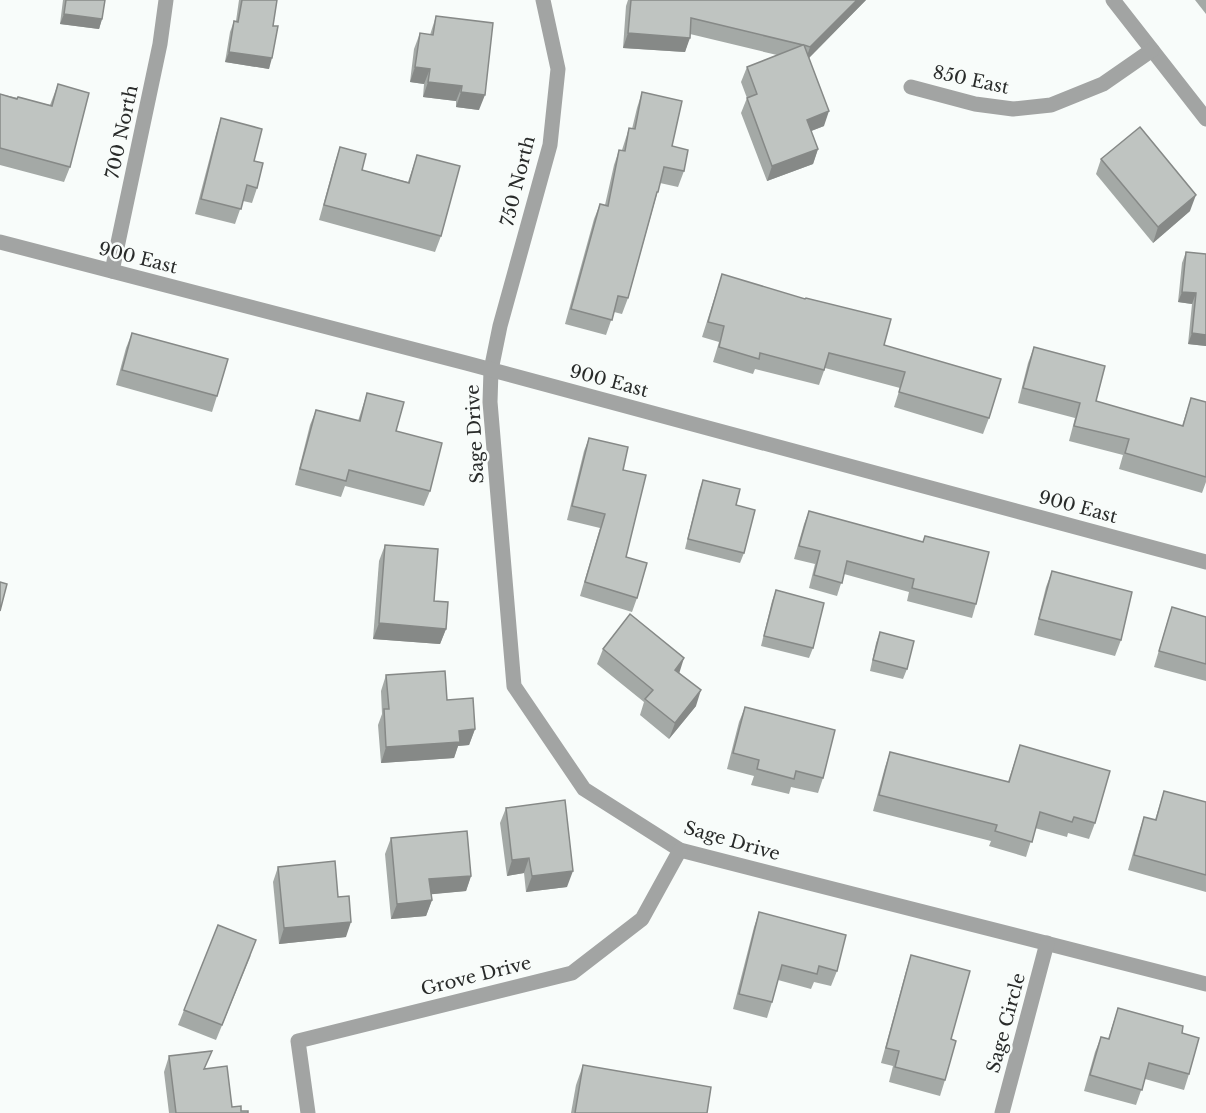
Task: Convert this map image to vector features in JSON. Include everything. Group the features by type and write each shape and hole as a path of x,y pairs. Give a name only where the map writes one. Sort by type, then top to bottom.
{"street":[{"name":"700 North","path":"112,271 160,44 166,0"},
{"name":"750 North","path":"491,370 500,326 550,145 558,69 543,0"},
{"path":"1113,0 1206,119"},
{"name":"850 East","path":"912,87 975,104 1013,109 1051,105 1103,84 1152,50"},
{"name":"900 East","path":"0,243 491,370 1206,562"},
{"name":"Sage Drive","path":"491,370 490,402 514,686 584,789 680,850 1206,984"},
{"name":"Grove Drive","path":"308,1113 298,1041 572,973 642,920 680,850"},
{"name":"Sage Circle","path":"1002,1113 1047,944"}],"building":[{"path":"66,0 105,0 102,19 64,14"},
{"path":"242,0 277,0 273,26 278,26 272,58 229,52 234,21 238,22"},
{"path":"631,0 857,0 810,47 804,45 829,111 807,120 818,149 772,166 747,98 757,94 747,67 803,45 691,18 690,38 628,33"},
{"path":"436,16 493,23 485,95 461,92 462,86 428,82 430,69 415,67 420,33 433,35"},
{"path":"58,84 89,93 70,167 0,148 0,94 52,106"},
{"path":"642,92 682,101 672,146 688,150 684,171 664,167 628,298 618,296 612,320 571,309 600,204 608,206 619,150 625,151 629,128 635,129"},
{"path":"221,118 262,129 254,161 263,163 257,188 247,185 241,209 201,199"},
{"path":"1140,127 1196,195 1158,227 1101,159"},
{"path":"340,147 366,154 362,170 409,183 417,155 460,166 441,236 324,205"},
{"path":"1186,252 1206,254 1206,335 1192,333 1196,293 1182,292"},
{"path":"722,274 805,299 891,319 884,345 1001,379 989,418 899,392 905,372 829,353 824,370 760,353 759,359 719,347 724,326 708,322"},
{"path":"132,333 228,359 217,396 122,370"},
{"path":"1034,347 1105,366 1096,401 1183,426 1191,398 1206,402 1206,477 1125,453 1129,439 1074,426 1080,403 1023,388"},
{"path":"367,393 404,402 396,431 442,443 430,491 349,470 346,481 300,469 316,410 360,421"},
{"path":"589,438 628,447 623,470 646,475 626,557 647,563 637,598 585,582 605,514 572,506"},
{"path":"703,480 740,489 736,505 755,510 744,553 688,539"},
{"path":"809,511 923,542 925,536 989,552 976,604 912,588 914,579 847,561 842,583 814,575 820,551 799,546"},
{"path":"385,545 438,549 434,601 448,602 446,629 379,623"},
{"path":"1052,571 1132,592 1121,640 1039,619"},
{"path":"0,582 7,584 0,611"},
{"path":"776,590 824,603 813,648 764,636"},
{"path":"1172,607 1206,617 1206,664 1159,651"},
{"path":"630,614 684,658 675,670 701,690 675,723 645,699 653,690 603,649"},
{"path":"880,632 914,641 907,669 873,660"},
{"path":"445,671 447,700 473,698 475,729 459,731 460,742 386,747 384,709 389,709 386,675"},
{"path":"745,707 835,730 823,778 796,771 794,779 757,769 759,760 733,753"},
{"path":"1020,745 1110,771 1095,823 1074,817 1072,822 1040,812 1032,842 995,831 997,825 879,795 890,752 1009,782"},
{"path":"1164,791 1206,802 1206,875 1134,855 1144,817 1156,820"},
{"path":"565,800 573,871 532,876 529,858 512,860 506,808"},
{"path":"467,831 471,876 429,879 432,900 397,904 391,838"},
{"path":"335,861 338,897 349,896 351,922 284,928 278,867"},
{"path":"759,912 846,935 837,971 819,966 817,974 782,965 772,1002 739,994"},
{"path":"218,925 256,940 222,1025 184,1010"},
{"path":"911,955 970,971 951,1039 956,1041 945,1080 895,1067 899,1051 886,1048"},
{"path":"1118,1008 1183,1026 1182,1033 1199,1038 1189,1074 1149,1063 1142,1090 1090,1075 1101,1037 1109,1039"},
{"path":"212,1051 204,1069 227,1066 232,1107 241,1106 241,1111 248,1111 248,1113 176,1113 169,1056"},
{"path":"583,1065 711,1087 707,1113 575,1113"}]}
